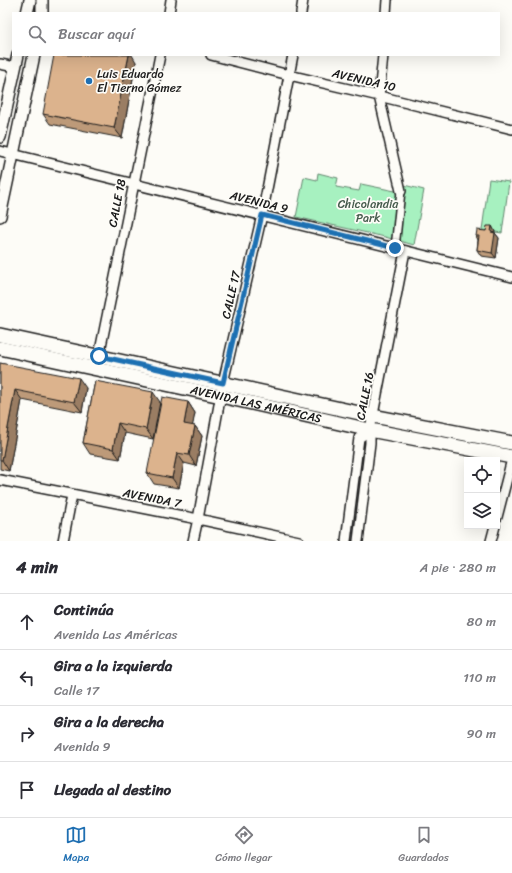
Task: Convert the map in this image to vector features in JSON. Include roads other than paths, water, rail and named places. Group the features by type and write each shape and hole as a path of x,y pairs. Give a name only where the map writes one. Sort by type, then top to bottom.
{"main road":[{"name":"AVENIDA LAS AMÉRICAS","path":"0,335 373,416 512,443"},
{"name":"AVENIDA LAS AMÉRICAS","path":"0,348 370,430 512,458"}],"street":[{"path":"27,12 30,0"},
{"path":"42,0 42,12"},
{"path":"169,12 172,0"},
{"path":"301,12 303,0"},
{"path":"386,12 387,0"},
{"path":"0,137 18,56"},
{"path":"0,216 34,56"},
{"name":"CALLE 18","path":"99,356 160,56"},
{"name":"AVENIDA 10","path":"215,56 512,129"},
{"name":"CALLE 17","path":"193,541 223,383 262,215 293,56"},
{"path":"383,56 379,96 401,191 395,248"},
{"path":"0,64 15,67"},
{"name":"AVENIDA 9","path":"0,151 512,277"},
{"name":"CALLE 16","path":"346,541 358,438 370,430 406,251"},
{"path":"358,541 370,443 370,430"},
{"path":"500,505 512,458"},
{"name":"AVENIDA 7","path":"0,480 198,519 299,541"},
{"path":"63,541 72,494"},
{"path":"491,541 494,529"}],"place":[{"name":"Luis Eduardo El Tierno Gómez","path":"89,81"}],"park label":[{"name":"Chicolandia Park","path":"368,211"}]}
